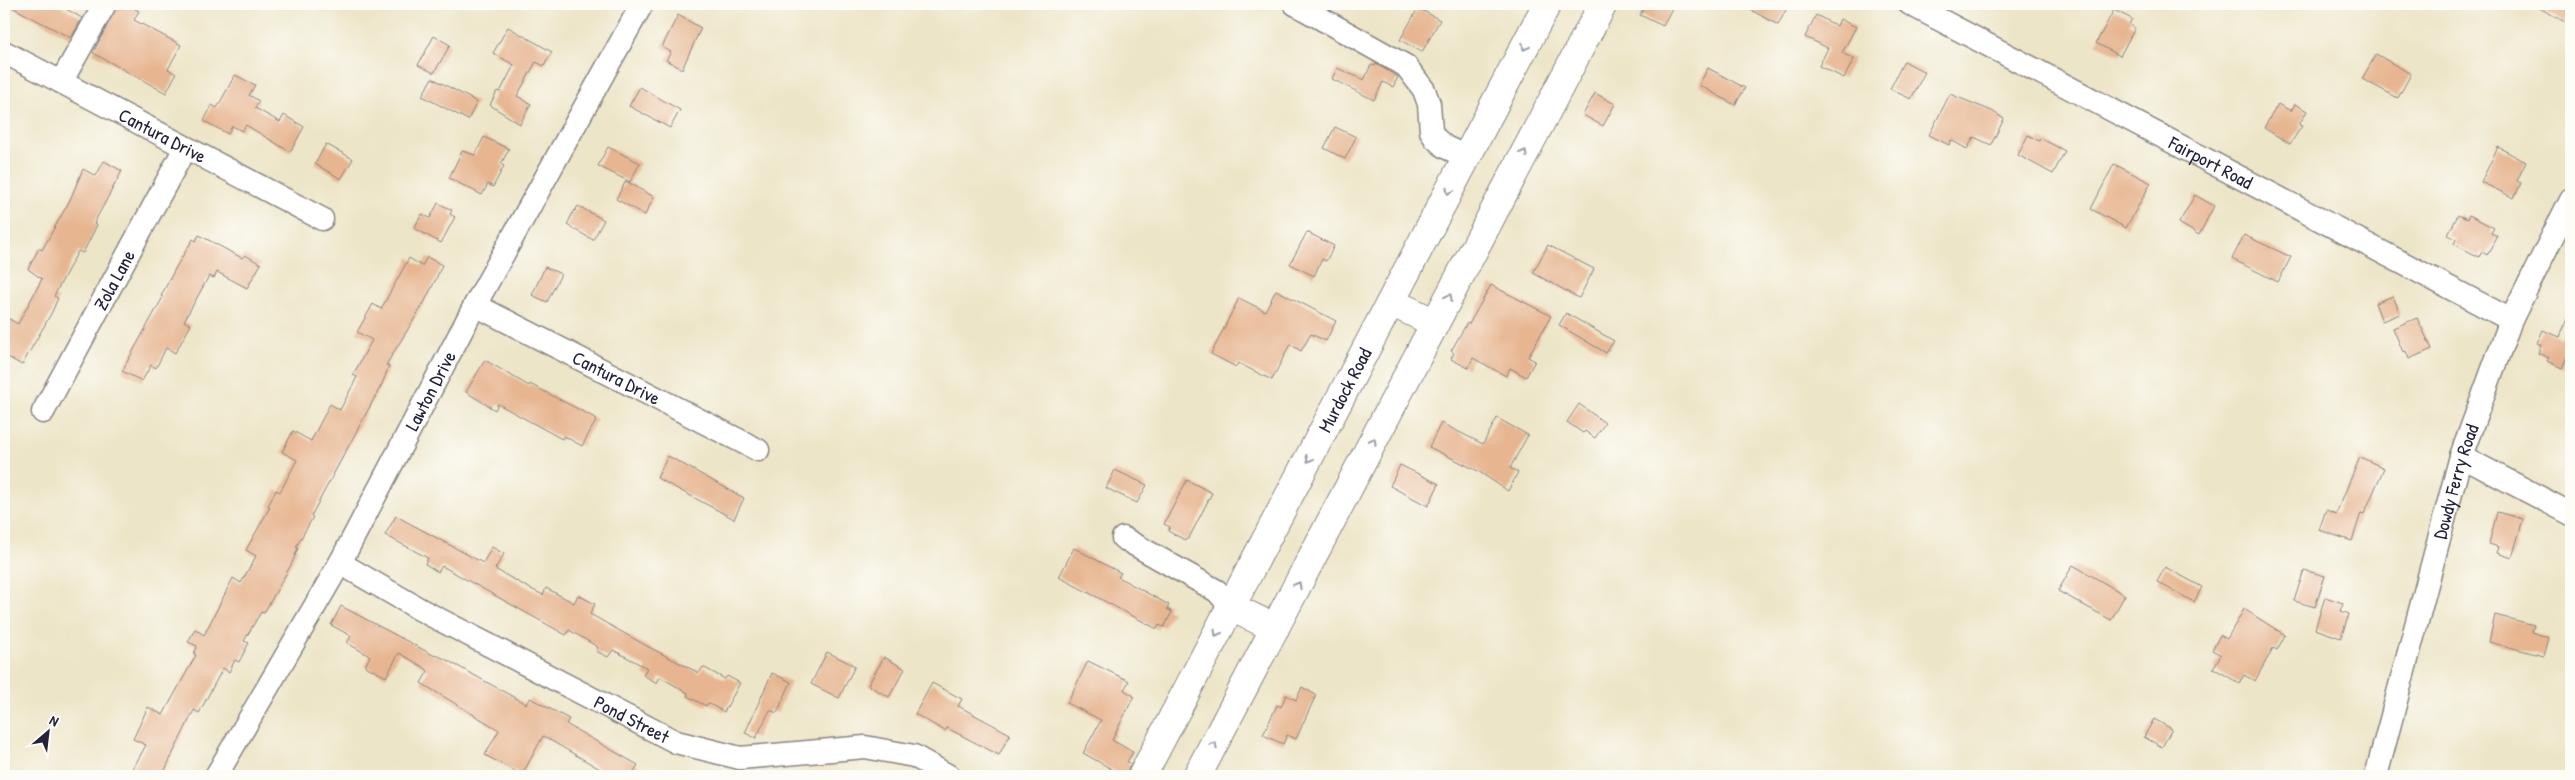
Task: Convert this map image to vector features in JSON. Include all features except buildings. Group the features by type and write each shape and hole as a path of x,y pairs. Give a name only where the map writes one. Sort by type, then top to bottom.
{"main road":[{"name":"Murdock Road","path":"1142,776 1548,4"},
{"path":"1197,776 1603,4"},
{"path":"1391,302 1435,323"},
{"path":"1231,607 1275,628"}],"street":[{"path":"62,82 105,4"},
{"name":"Lawton Drive","path":"216,776 340,562 475,306 642,4"},
{"path":"1296,4 1406,66 1424,90 1429,104 1431,131 1435,138 1467,157"},
{"name":"Fairport Road","path":"1910,4 2511,320"},
{"name":"Cantura Drive","path":"4,52 322,219"},
{"name":"Zola Lane","path":"44,412 185,148"},
{"name":"Dowdy Ferry Road","path":"2376,776 2461,456 2511,320 2571,199"},
{"name":"Cantura Drive","path":"475,306 758,450"},
{"path":"2461,456 2571,514"},
{"path":"1123,538 1217,592 1231,607"},
{"name":"Pond Street","path":"340,562 421,610 676,742 740,758 865,747 914,756 949,776"}]}
